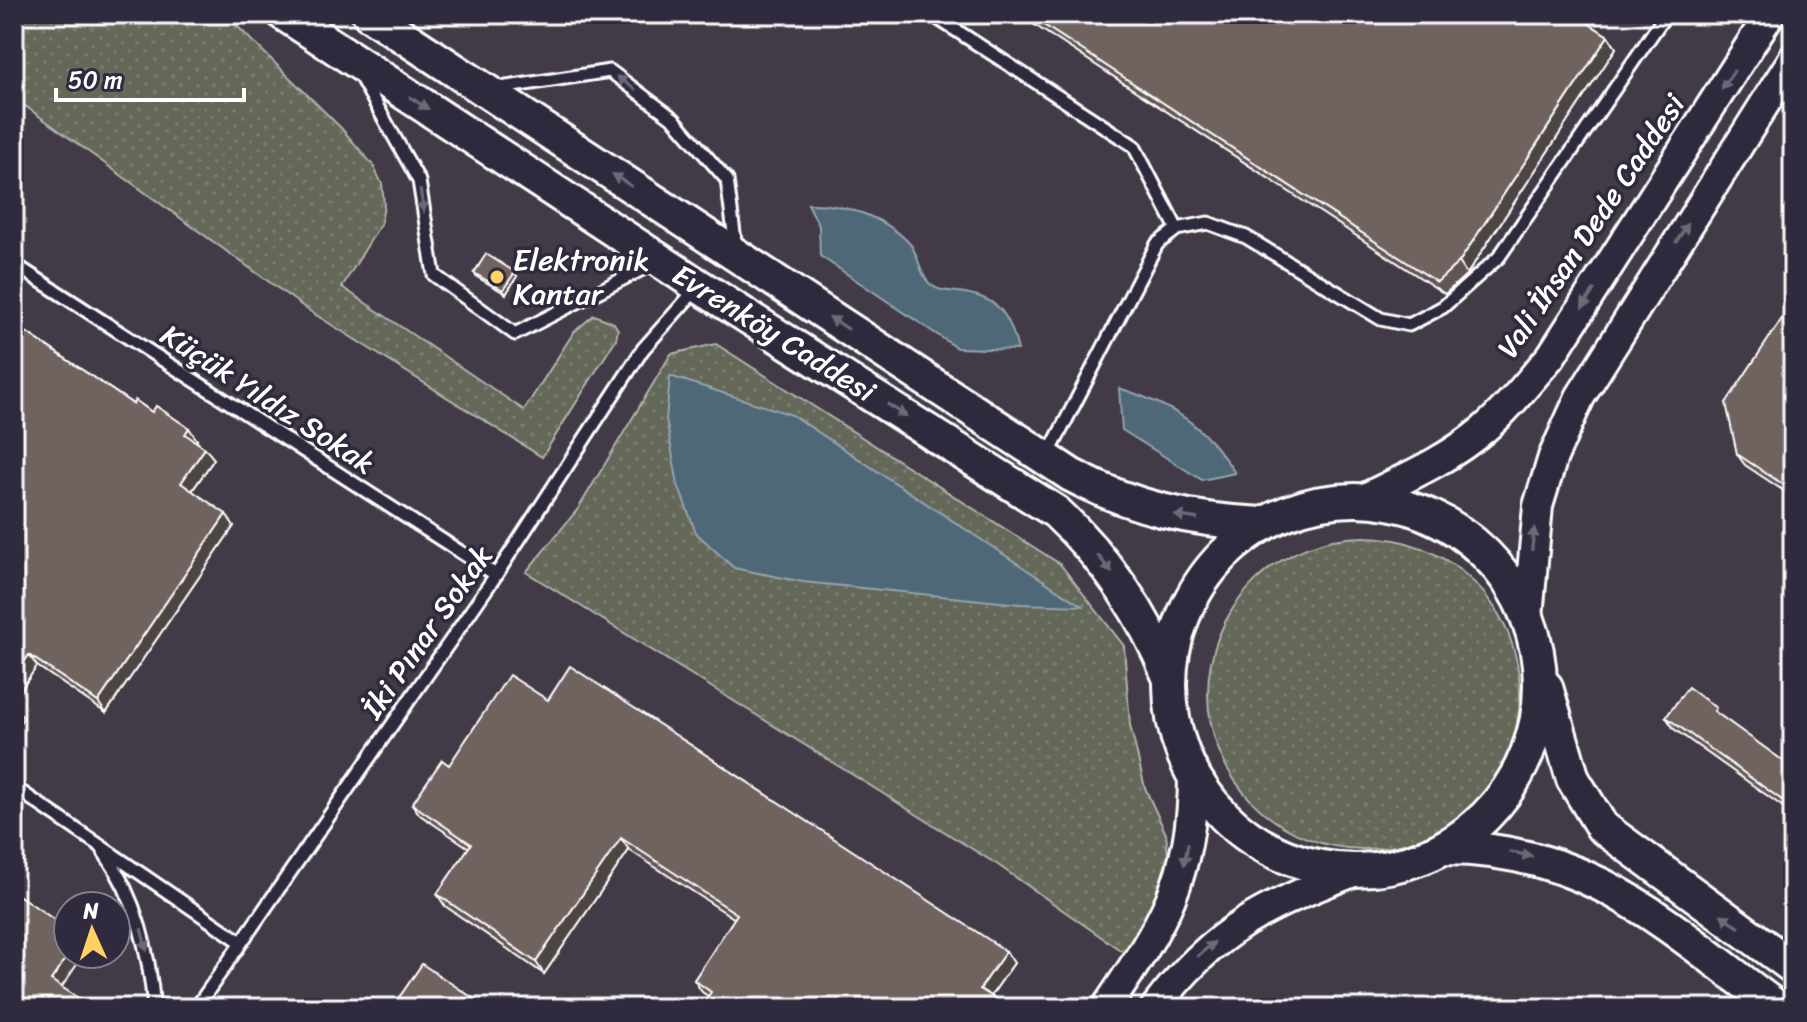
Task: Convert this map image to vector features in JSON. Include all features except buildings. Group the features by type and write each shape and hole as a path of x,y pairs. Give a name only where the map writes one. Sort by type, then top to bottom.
{"main road":[{"name":"Evrenköy Caddesi","path":"284,14 659,261 1056,512 1095,552 1127,595 1154,640 1169,677"},
{"name":"Evrenköy Caddesi","path":"369,14 1046,459 1095,488 1147,508 1202,519 1263,524"},
{"path":"1540,669 1537,722 1519,773 1487,816 1444,848 1387,868 1356,871 1301,863 1274,852 1228,821 1193,777 1174,729 1169,677 1177,631 1196,588 1226,552 1263,524 1310,506 1361,500 1414,509 1462,533 1501,570 1528,617 1573,779 1602,827 1793,967"},
{"path":"1444,848 1521,853 1592,878 1649,913 1778,1008"}],"street":[{"name":"Vali İhsan Dede Caddesi","path":"1361,500 1429,466 1484,430 1551,356 1770,14"},
{"path":"1528,617 1538,506 1553,457 1580,397 1793,59"},
{"path":"1106,1008 1173,899 1188,850 1193,777"},
{"path":"1155,1008 1194,959 1235,925 1289,897 1356,871"}],"lane":[{"path":"931,14 1134,146 1177,229"},
{"path":"1046,459 1157,244 1177,229 1208,223 1246,237 1381,319 1409,325 1443,307 1499,257 1666,14"},
{"path":"350,58 419,181 434,275 515,334 659,261"},
{"path":"484,90 610,71 674,119 727,180 737,256"},
{"name":"Küçük Yıldız Sokak","path":"14,264 496,575"},
{"name":"İki Pınar Sokak","path":"196,1008 496,575 643,349 699,286"},
{"path":"14,787 241,942"},
{"path":"99,845 121,878 138,917 147,954 154,1008"}],"shaded area":[{"path":"14,14 1793,14 1793,1008 14,1008"}],"green space":[{"path":"14,14 225,14 341,128 373,165 382,184 384,205 381,223 342,287 524,410 574,332 594,315 614,323 618,330 616,339 542,457 308,310 14,98"},
{"path":"716,344 1060,564 1124,646 1130,725 1145,788 1166,834 1169,865 1133,959 998,865 526,572 578,509 671,354"},
{"path":"1364,537 1394,540 1438,555 1463,572 1485,594 1508,633 1517,663 1520,693 1517,723 1502,767 1485,792 1463,814 1424,837 1394,846 1364,849 1334,846 1290,831 1265,814 1243,792 1220,753 1211,723 1208,693 1211,663 1226,619 1243,594 1265,572 1304,549 1334,540"}],"water":[{"path":"808,204 849,209 889,226 910,244 923,274 932,286 972,294 1000,309 1006,316 1018,350 957,348 820,256 819,226"},
{"path":"670,376 792,415 1082,606 1020,604 803,582 734,568 696,533 678,485 666,419"},
{"path":"1119,388 1157,402 1186,419 1211,441 1235,473 1202,480 1122,430"}],"place":[{"name":"Elektronik Kantar","path":"497,277"}]}
